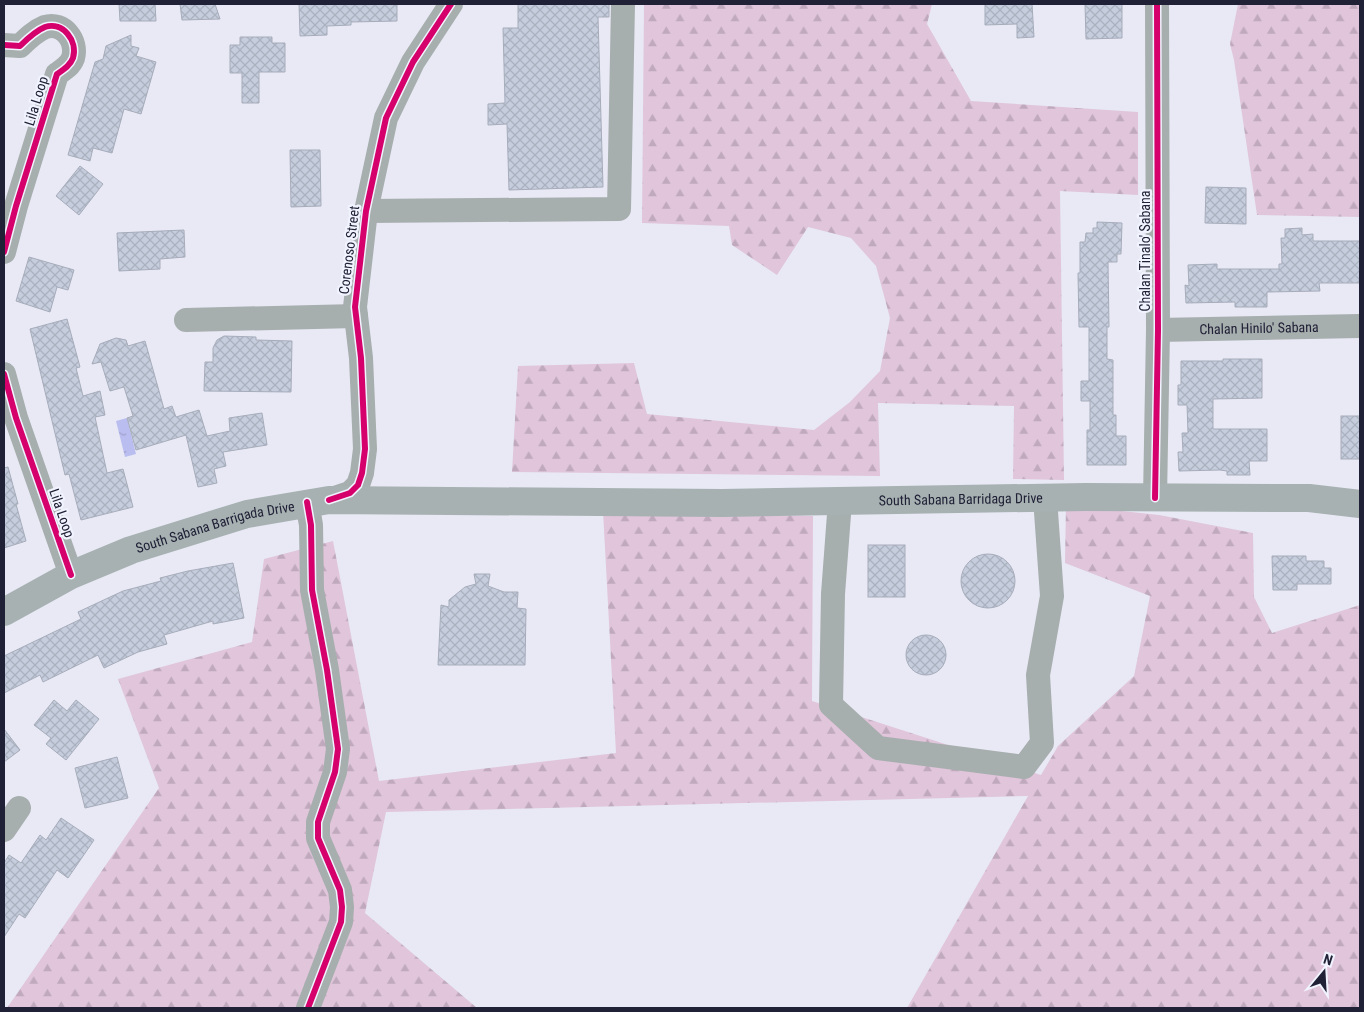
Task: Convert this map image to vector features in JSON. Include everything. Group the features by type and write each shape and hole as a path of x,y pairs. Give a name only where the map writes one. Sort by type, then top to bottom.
{"main road":[{"name":"South Sabana Barridaga Drive","path":"560,502 1308,498 1360,504"},
{"name":"South Sabana Barrigada Drive","path":"4,612 71,575 131,550 247,514 318,501 377,499 560,502"}],"street":[{"name":"Corenoso Street","path":"318,501 350,493 358,485 362,474 365,449 361,358 355,307 366,211 386,118 412,62 451,4"},
{"path":"366,211 619,209 623,4"},
{"name":"Chalan Tinalo' Sabana","path":"1155,498 1158,330 1157,4"},
{"name":"Lila Loop","path":"4,45 20,46 43,28 54,26 62,29 74,42 75,47 70,63 57,74 10,206 4,252"},
{"path":"186,320 356,316"},
{"name":"Chalan Hinilo' Sabana","path":"1158,330 1360,326"},
{"name":"Lila Loop","path":"4,374 10,420 71,575"},
{"path":"840,501 833,594 831,705 878,748 1024,767 1042,743 1038,674 1052,596 1045,498"},
{"path":"308,1008 341,922 342,907 340,890 318,838 318,822 335,772 338,749 327,670 312,590 311,525 318,501"},
{"path":"4,830 19,808"}],"green space":[{"path":"644,4 932,4 927,24 971,101 1138,112 1138,195 1060,191 1064,480 1013,479 1014,406 878,403 880,476 512,472 518,366 634,363 647,414 814,430 850,402 880,371 890,318 876,266 851,238 808,227 777,275 732,245 729,226 642,223"},
{"path":"1238,4 1360,4 1360,217 1257,215 1230,44"},
{"path":"1066,505 1159,515 1253,533 1254,597 1272,633 1360,605 1360,1008 907,1008 1028,796 386,812 365,913 477,1008 7,1008 159,788 118,679 252,642 264,559 333,541 379,781 616,753 603,511 813,516 812,701 1041,775 1058,746 1134,676 1150,596 1065,563"}],"water":[{"path":"127,418 136,454 125,457 116,421"}],"building":[{"path":"119,4 155,4 156,21 120,21"},
{"path":"180,4 215,4 220,19 182,20"},
{"path":"299,4 397,4 397,21 351,22 351,25 327,26 327,35 300,36"},
{"path":"518,4 609,4 609,17 598,17 603,187 509,190 507,124 488,125 488,104 505,103 503,28 518,28"},
{"path":"985,4 1032,4 1034,37 1017,38 1017,24 985,25"},
{"path":"1085,4 1122,4 1122,38 1086,39"},
{"path":"131,35 131,46 139,48 136,56 156,62 141,114 124,109 112,153 93,148 90,161 68,155 95,62 103,59 106,46"},
{"path":"240,37 272,37 272,43 285,43 285,72 259,72 259,103 242,103 242,73 230,73 230,45 240,45"},
{"path":"290,150 320,150 321,206 291,207"},
{"path":"80,166 103,184 79,215 56,196"},
{"path":"1206,187 1246,188 1246,224 1205,223"},
{"path":"1097,222 1122,223 1121,254 1117,254 1117,262 1108,262 1109,327 1107,327 1107,359 1113,360 1113,415 1116,415 1116,436 1126,436 1126,465 1087,465 1087,430 1090,430 1090,401 1081,401 1081,381 1089,381 1089,327 1079,327 1078,273 1080,273 1080,242 1085,242 1086,233 1093,233 1093,228 1097,228"},
{"path":"1302,228 1302,235 1313,234 1313,241 1360,241 1360,283 1319,283 1320,291 1267,292 1267,307 1235,307 1235,302 1186,303 1185,285 1189,286 1188,265 1217,264 1217,269 1279,269 1279,264 1282,264 1281,238 1285,238 1285,229"},
{"path":"184,230 185,257 160,259 160,269 119,271 117,233"},
{"path":"29,257 74,270 68,290 57,287 50,312 16,301"},
{"path":"67,319 80,367 76,368 83,396 100,391 105,415 95,417 107,473 123,469 133,507 81,520 69,474 65,475 30,329"},
{"path":"224,336 256,337 256,340 292,341 291,392 204,391 205,362 213,362 213,348 217,340"},
{"path":"116,338 126,340 128,346 145,341 164,409 172,406 176,417 199,410 207,436 230,431 229,418 262,413 267,445 223,452 226,466 214,469 217,483 198,487 186,435 136,450 127,418 133,416 124,387 110,391 101,362 92,364 100,344"},
{"path":"1223,359 1262,359 1262,398 1213,399 1213,429 1267,429 1267,461 1249,461 1250,475 1227,475 1227,471 1220,470 1179,471 1178,452 1183,452 1182,433 1188,433 1187,405 1178,405 1178,385 1181,385 1181,361 1223,361"},
{"path":"1341,416 1360,416 1360,459 1341,459"},
{"path":"8,467 26,541 4,548 4,468"},
{"path":"868,545 905,545 905,597 868,597"},
{"path":"988,554 998,556 1007,562 1013,571 1015,581 1013,591 1007,600 998,606 988,608 978,606 969,600 963,591 961,581 963,571 969,562 978,556"},
{"path":"1272,556 1306,556 1306,561 1324,561 1324,568 1331,568 1331,584 1297,584 1297,590 1273,590"},
{"path":"233,563 244,618 213,624 213,621 164,635 167,644 138,652 104,668 98,655 43,682 40,675 4,693 4,656 81,619 78,612 123,591 161,581 160,578"},
{"path":"474,574 490,574 488,586 504,592 518,592 517,608 526,609 525,665 438,665 441,605 449,607 449,600 465,587 476,584"},
{"path":"926,635 940,641 946,655 940,669 926,675 912,669 906,655 912,641"},
{"path":"54,700 67,711 76,700 99,719 66,760 46,744 51,738 34,725"},
{"path":"4,729 20,750 4,762"},
{"path":"117,757 128,798 85,808 75,768"},
{"path":"61,818 94,840 68,878 57,870 25,918 19,914 4,937 4,863 9,855 21,863 40,835 46,840"}],"cycle path":[{"path":"329,500 350,493 358,485 362,473 365,449 361,358 355,307 366,211 386,118 413,62 451,4"},
{"path":"1155,498 1158,330 1157,4"},
{"path":"4,45 20,46 38,31 52,26 58,27 68,34 74,52 70,63 57,74 16,206 4,252"},
{"path":"4,374 16,418 71,575"},
{"path":"307,502 311,525 312,590 327,670 338,749 335,772 318,822 318,838 340,890 342,907 341,922 308,1008"}]}
